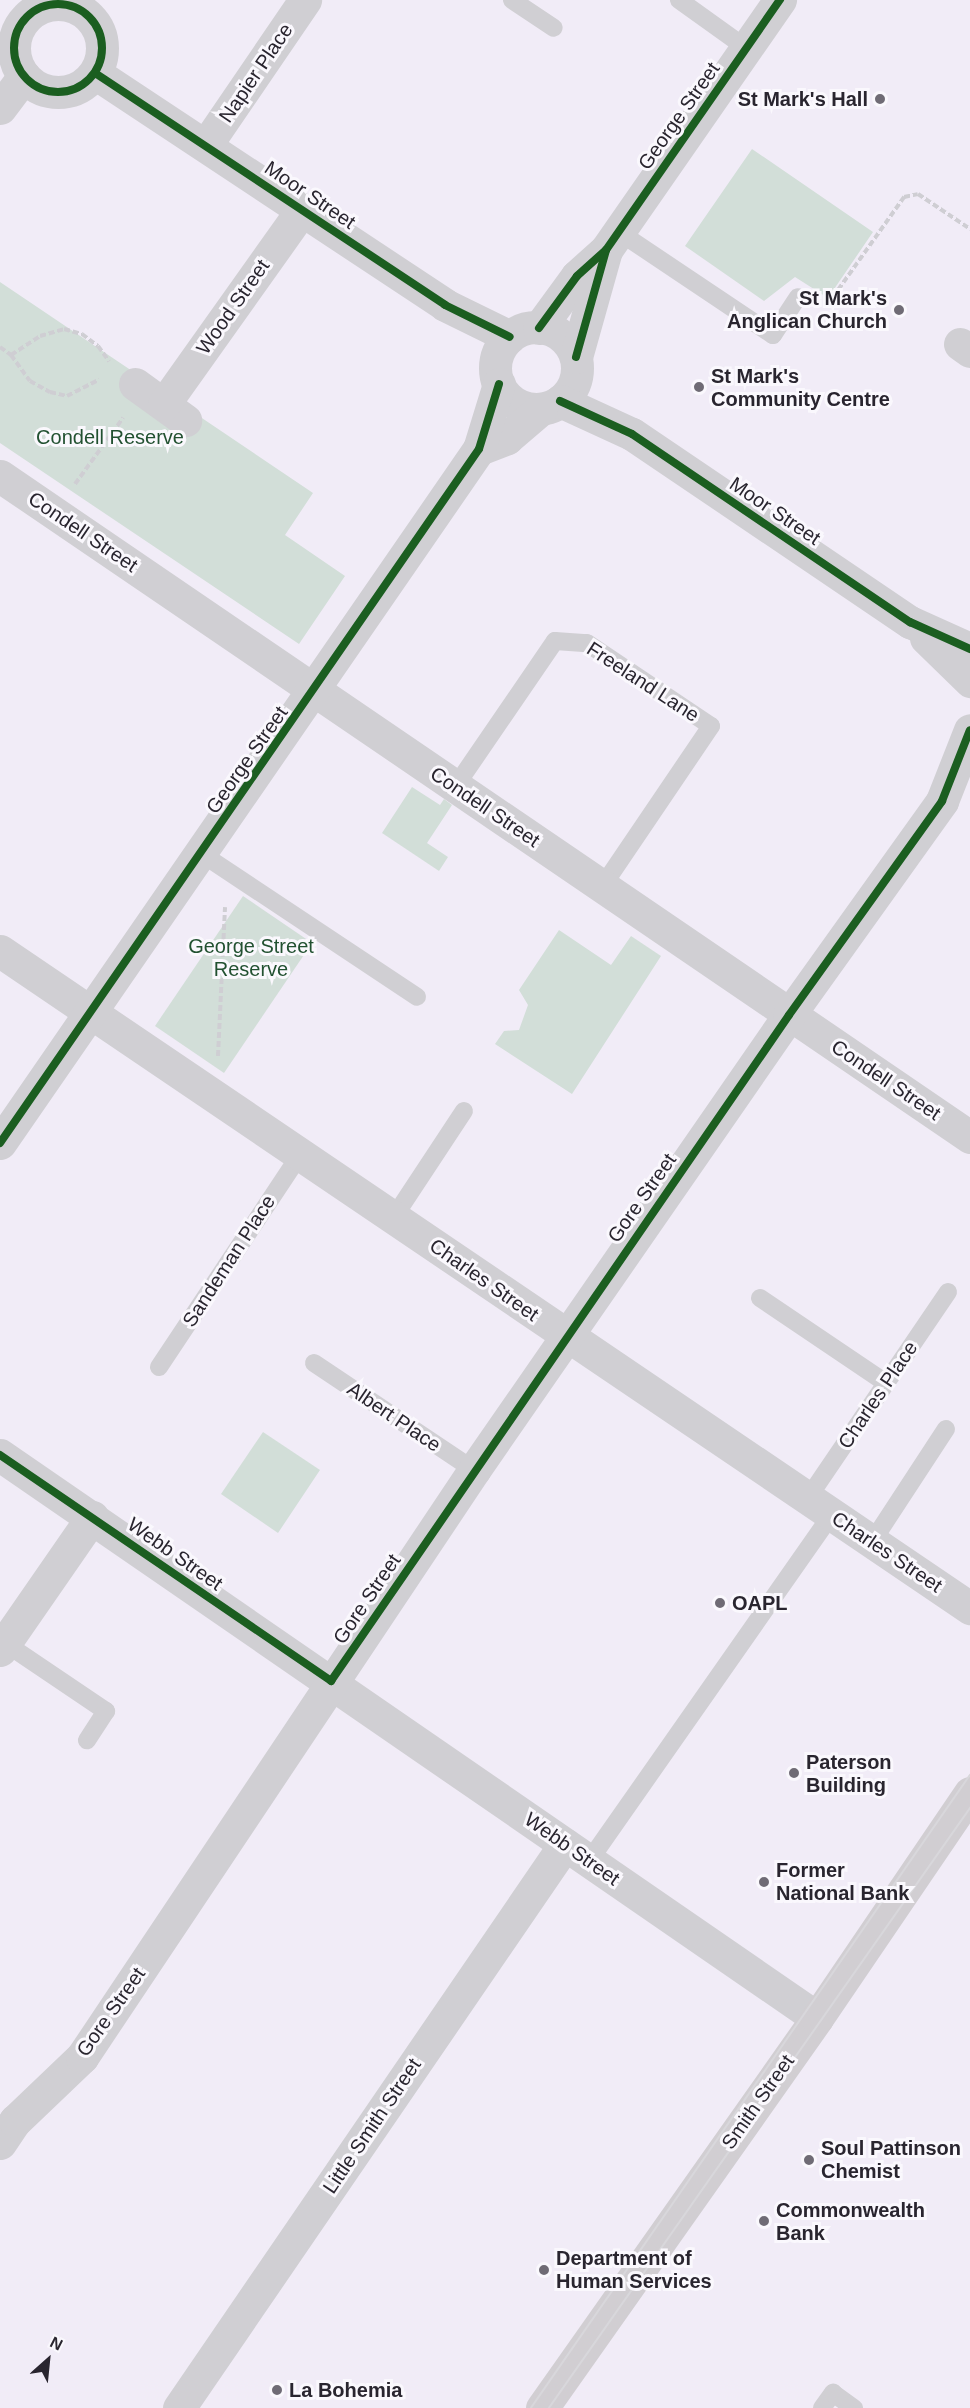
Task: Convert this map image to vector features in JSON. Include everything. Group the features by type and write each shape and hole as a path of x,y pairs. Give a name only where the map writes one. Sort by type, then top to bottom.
{"street":[{"name":"Napier Place","path":"206,145 305,0"},
{"name":"George Street","path":"0,1143 315,691 479,449 511,352 577,276 613,241 780,0"},
{"path":"44,6 91,7 103,48 95,73 74,89 61,92 35,86 24,76 14,50 11,15 44,6"},
{"name":"Moor Street","path":"95,73 445,305 511,352"},
{"path":"0,108 24,76"},
{"name":"Wood Street","path":"141,390 302,210"},
{"name":"George Street","path":"563,386 613,241"},
{"path":"479,449 507,438 563,386 566,340 511,352 511,400 563,386"},
{"name":"Moor Street","path":"563,386 910,622 970,650"},
{"name":"Condell Street","path":"0,476 970,1137"},
{"name":"Moor Street","path":"910,622 970,681"},
{"name":"Gore Street","path":"942,801 970,730"},
{"name":"Gore Street","path":"0,2143 15,2121 82,2057 238,1828 331,1682 474,1470 789,1015 942,801 970,777"},
{"name":"Charles Street","path":"0,951 394,1217 566,1337 970,1608"},
{"name":"Webb Street","path":"0,1455 817,2018"},
{"path":"3,1646 92,1517"},
{"name":"Smith Street","path":"542,2408 817,2018 970,1793"},
{"name":"Little Smith Street","path":"179,2408 577,1853"}],"lane":[{"path":"512,0 554,28"},
{"path":"679,0 746,48"},
{"path":"613,241 773,335 798,297"},
{"name":"Freeland Lane","path":"455,787 555,641 587,643 711,726 602,887"},
{"path":"202,854 417,997"},
{"path":"394,1217 464,1111"},
{"name":"Sandeman Place","path":"159,1368 300,1155"},
{"name":"Charles Place","path":"577,1853 820,1506 886,1383 948,1292"},
{"path":"760,1298 886,1383"},
{"name":"Albert Place","path":"314,1363 474,1470"},
{"path":"872,1542 946,1430"},
{"path":"3,1646 106,1711 87,1740"},
{"path":"822,2408 833,2393 854,2408"}],"path":[{"path":"798,297 834,297 903,196 918,194 970,229"},
{"path":"11,355 40,336 64,329 82,334 98,346 141,390"},
{"path":"0,347 11,355 30,381 67,396 81,392 141,390"},
{"path":"70,491 141,390"},
{"path":"218,1061 225,907"}],"green space":[{"path":"752,149 873,232 828,298 795,277 764,301 685,246"},
{"name":"Condell Reserve","path":"0,282 313,493 285,535 345,576 299,644 0,443"},
{"path":"412,787 440,805 444,799 452,805 427,843 448,857 439,871 382,833"},
{"name":"George Street Reserve","path":"243,896 312,943 224,1073 155,1026"},
{"path":"559,930 611,965 631,936 661,956 572,1094 495,1044 504,1031 519,1030 528,1005 519,990"},
{"path":"263,1432 320,1470 278,1533 221,1494"}],"tram line":[{"path":"531,2408 970,1775"},
{"path":"549,2408 970,1808"}],"cycle path":[{"path":"539,328 577,276 606,250 780,0"},
{"path":"58,4 75,8 89,17 98,31 102,48 98,65 89,79 75,88 58,92 41,88 27,79 18,65 14,48 18,31 27,17 41,8 58,4"},
{"path":"95,73 445,305 510,337"},
{"path":"576,357 606,250"},
{"path":"0,1143 479,449 499,384"},
{"path":"560,401 632,434 910,622 970,649"},
{"path":"0,1455 331,1681 789,1015 942,801 970,730"}],"place":[{"name":"St Mark's Hall","path":"880,99"},
{"name":"St Mark's Anglican Church","path":"899,310"},
{"name":"St Mark's Community Centre","path":"699,387"},
{"name":"OAPL","path":"720,1603"},
{"name":"Paterson Building","path":"794,1773"},
{"name":"Former National Bank","path":"764,1882"},
{"name":"Soul Pattinson Chemist","path":"809,2160"},
{"name":"Commonwealth Bank","path":"764,2221"},
{"name":"Department of Human Services","path":"544,2270"},
{"name":"La Bohemia","path":"277,2390"}]}
